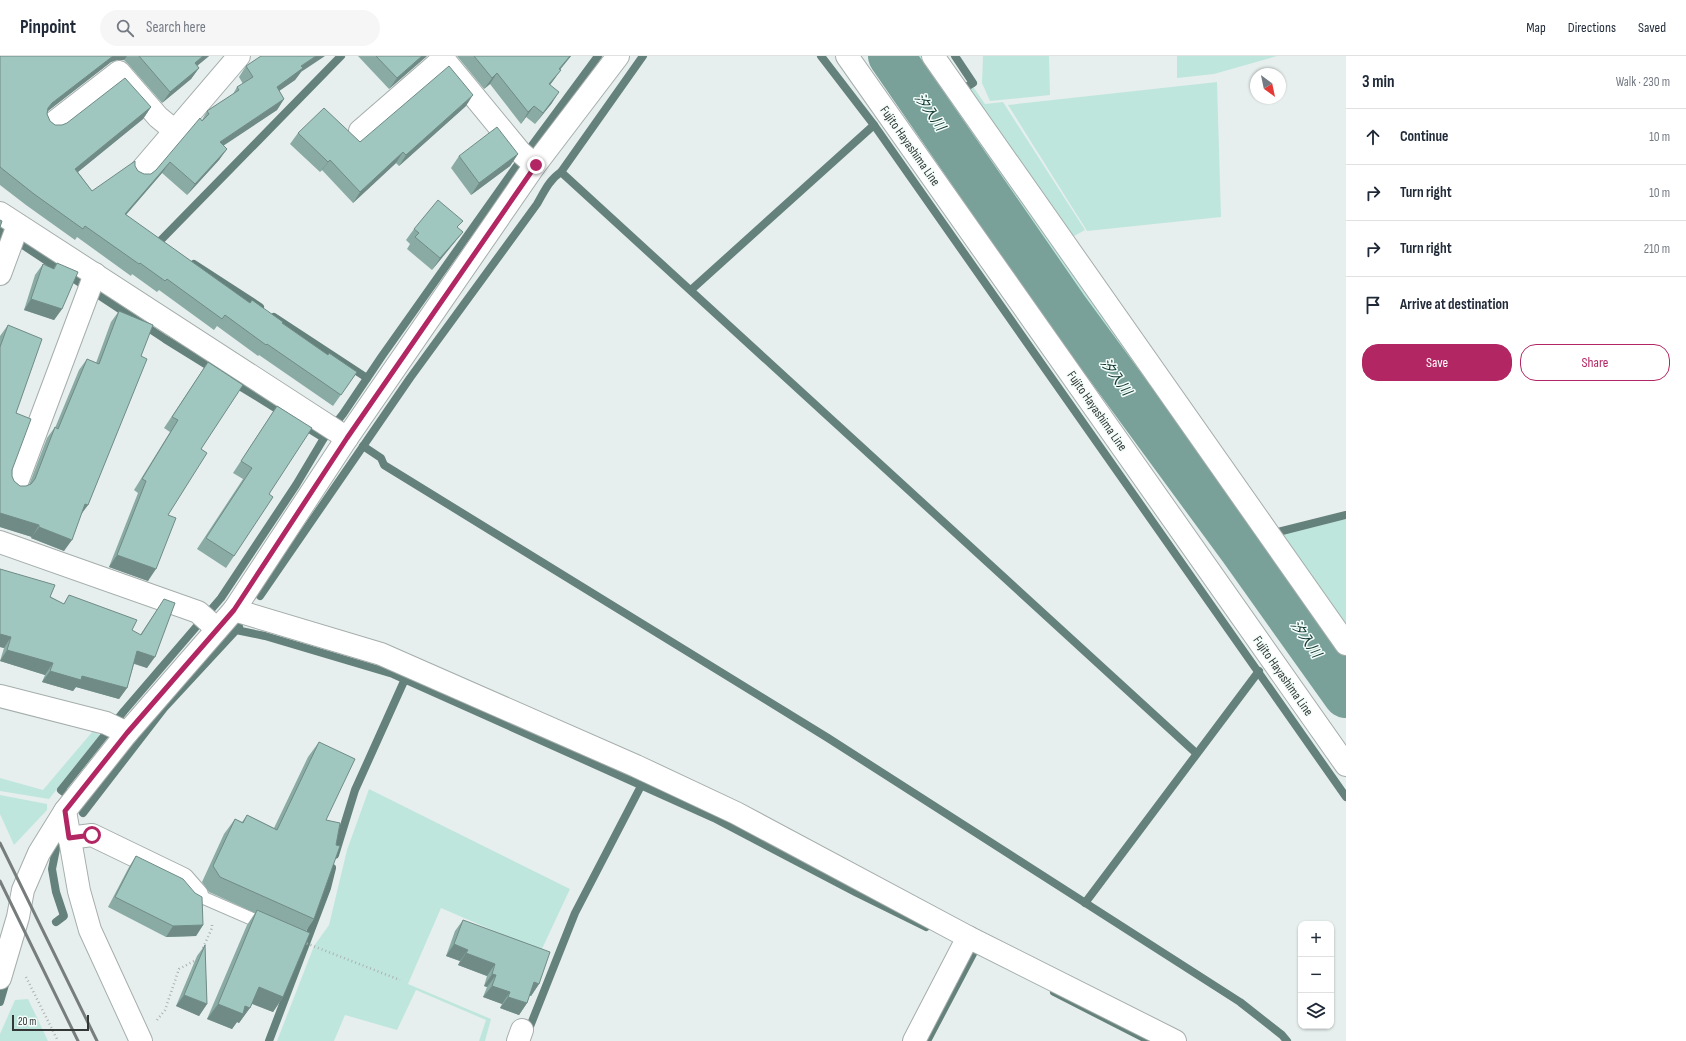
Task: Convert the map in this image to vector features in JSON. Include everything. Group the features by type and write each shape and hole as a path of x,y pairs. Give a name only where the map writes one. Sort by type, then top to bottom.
{"street":[{"path":"138,173 239,56"},
{"path":"0,978 18,917 23,890 39,853 117,728 208,621 234,610 336,431 528,159 618,56"},
{"name":"Fujito Hayashima Line","path":"847,56 1346,765"},
{"path":"933,56 1346,644"},
{"path":"360,131 442,57 528,159"},
{"path":"52,124 119,72 158,117 175,131"},
{"path":"0,213 15,233 91,284 336,431"},
{"path":"0,274 15,233"},
{"path":"16,485 91,284"},
{"path":"0,542 208,621"},
{"path":"234,610 381,654 636,766 736,813 964,943 1175,1041"},
{"path":"0,696 117,728"},
{"path":"65,811 79,891 90,930 140,1038"},
{"path":"69,838 92,835 183,879 202,897"},
{"path":"914,1041 964,943"}],"lane":[{"path":"202,897 305,942"}],"path":[{"path":"140,1038 156,1022 165,1010 179,969 198,959 212,928 211,912 202,897"},
{"path":"305,942 400,980"},
{"path":"24,974 58,1041"}],"green space":[{"path":"906,56 925,56 1346,654 1346,679 1076,296 1035,244 945,110"},
{"path":"983,56 1049,56 1050,95 990,101 982,83"},
{"path":"1177,56 1277,56 1214,74 1177,78"},
{"path":"1217,82 1221,217 1087,231 1008,105"},
{"path":"969,88 974,88 985,104 1003,102 1085,230 1067,240"},
{"path":"1346,519 1346,633 1279,535"},
{"path":"93,731 100,735 49,799 0,791 0,778 43,790"},
{"path":"369,789 570,889 541,951 441,908 408,984 491,1019 485,1041 479,1041 486,1020 416,990 397,1030 345,1015 334,1041 277,1041 314,946 329,925 347,850"},
{"path":"0,795 47,804 47,810 14,845 0,814"},
{"path":"28,999 48,1041 0,1041 0,1034 15,1000"}],"building":[{"path":"0,56 113,56 52,103 48,108 47,114 50,121 55,125 67,123 125,78 151,107 75,169 92,191 135,161 135,166 138,171 144,174 151,174 200,118 202,121 209,114 207,111 239,90 237,87 253,77 246,66 261,56 316,56 301,66 303,68 277,87 284,99 220,142 227,149 195,184 170,162 125,214 250,303 252,300 328,355 329,353 357,372 341,395 267,344 266,345 225,315 222,319 167,279 165,281 85,226 83,229 34,194 0,167"},
{"path":"139,56 203,56 195,63 199,68 170,92"},
{"path":"376,56 422,56 397,78"},
{"path":"474,56 570,56 549,84 559,92 543,113 534,106 528,112 497,73 492,78"},
{"path":"449,66 473,95 406,155 403,152 360,192 330,160 328,162 298,133 324,108 360,142"},
{"path":"497,127 518,154 479,183 459,156"},
{"path":"438,200 463,221 457,227 463,232 440,258 415,237 419,233 414,229"},
{"path":"57,263 78,272 62,309 31,299 43,264 54,269"},
{"path":"119,311 153,325 141,356 147,359 88,505 85,504 72,540 39,527 39,525 0,513 0,347 8,325 42,339 16,413 31,419 12,470 14,481 20,486 26,486 31,484 35,479 55,427 58,429 87,359 99,364"},
{"path":"208,362 243,385 201,449 207,453 168,515 176,518 156,569 117,555 146,481 142,479 178,420 172,417"},
{"path":"277,406 312,428 269,494 273,497 234,556 206,538 252,468 241,461"},
{"path":"0,569 55,585 50,597 64,604 69,595 137,620 132,630 141,635 164,599 175,603 155,657 137,651 127,688 82,676 81,680 50,671 53,663 7,650 11,637 0,634"},
{"path":"319,742 355,759 326,820 340,823 336,845 340,846 314,919 220,877 213,866 235,819 243,823 247,815 277,830"},
{"path":"136,856 183,879 195,893 202,897 203,925 173,926 115,897"},
{"path":"257,910 310,933 283,997 259,987 250,1008 245,1006 243,1014 218,1004"},
{"path":"463,920 550,952 539,984 534,982 527,1003 508,997 510,992 492,986 496,975 492,974 495,964 466,953 468,950 454,944"},
{"path":"205,945 207,1004 184,995"}],"waterway":[{"path":"160,241 341,56"},
{"path":"65,793 61,790 124,711 221,598 296,485 324,438 343,414 382,356 516,167 598,56"},
{"path":"260,596 410,378 537,204 550,182 561,172 643,56"},
{"path":"821,56 874,125 1346,797"},
{"name":"汐入川","path":"891,56 1065,308 1242,549 1346,695"},
{"path":"955,56 973,83 968,86"},
{"path":"929,112 938,106"},
{"path":"691,290 874,125"},
{"path":"561,172 1196,753"},
{"path":"0,230 165,339 215,370"},
{"path":"0,242 4,232"},
{"path":"194,264 260,307"},
{"path":"274,317 367,378"},
{"path":"233,382 285,414"},
{"path":"303,425 324,438"},
{"path":"363,446 381,458 384,465 828,738 1240,1002 1282,1035 1287,1041"},
{"path":"1278,532 1346,515"},
{"path":"1242,549 1254,543"},
{"path":"83,813 164,708 239,627"},
{"path":"236,630 265,636 393,674 714,818 857,893 926,927"},
{"path":"1085,903 1259,671"},
{"path":"335,855 355,790 405,679"},
{"path":"527,1034 575,913 641,786"},
{"path":"56,922 64,916 56,892 52,869 57,844"},
{"path":"269,1041 327,888 332,868"},
{"path":"927,1041 974,952"},
{"path":"0,1002 7,978"},
{"path":"1054,992 1150,1041"}],"railway":[{"path":"0,843 97,1041"},
{"path":"0,881 78,1041"}],"route":[{"path":"92,835 69,838 65,811 127,733 234,610 347,438 536,165"}]}
